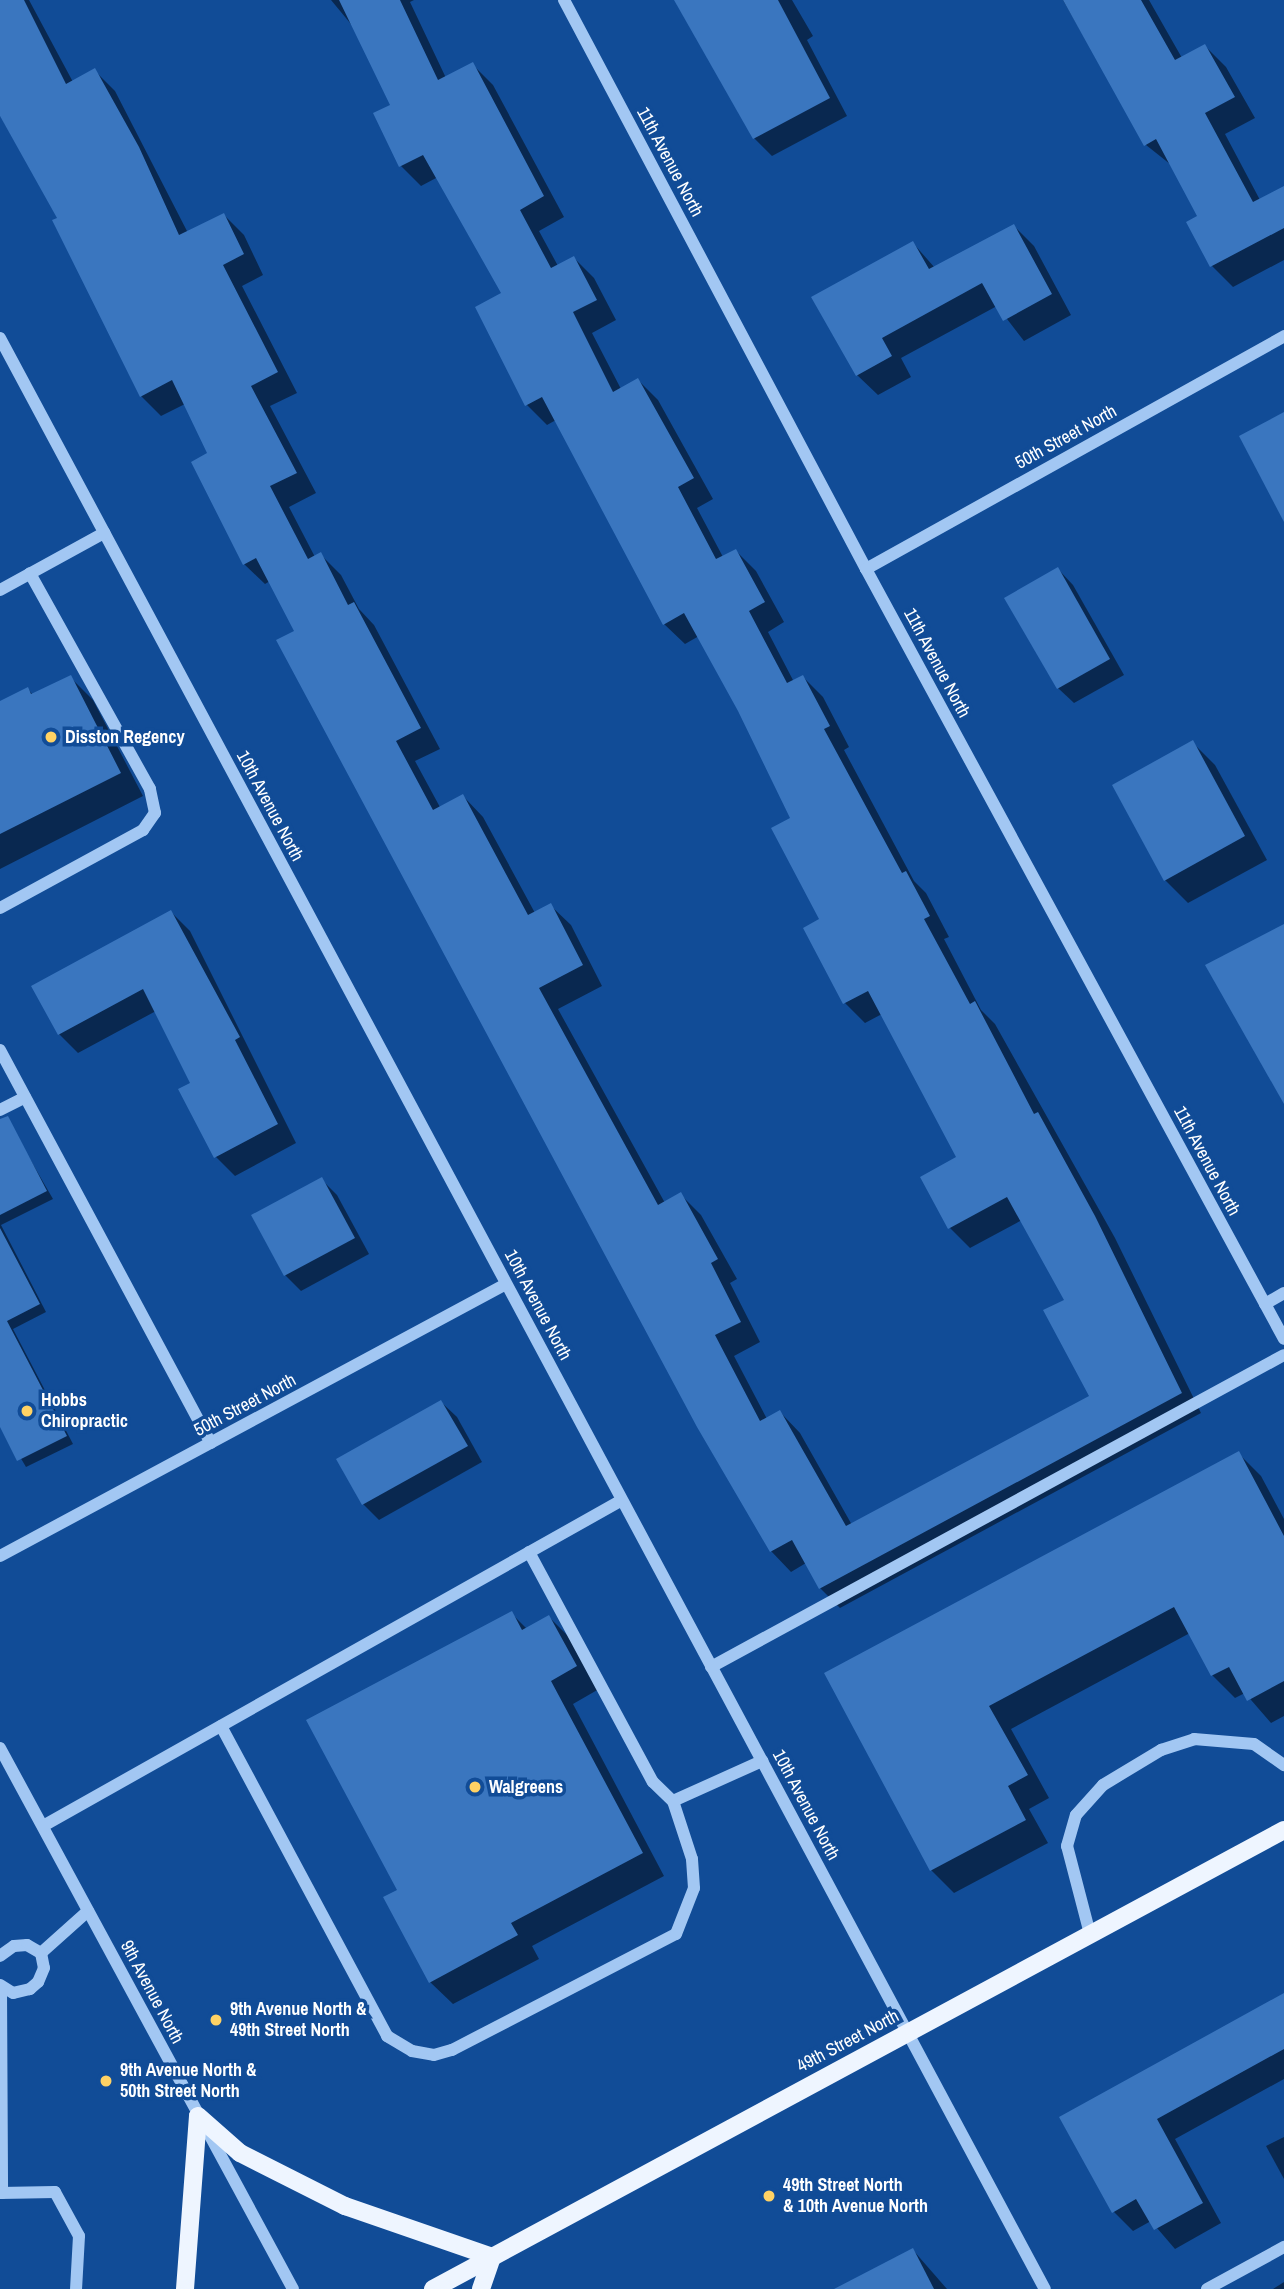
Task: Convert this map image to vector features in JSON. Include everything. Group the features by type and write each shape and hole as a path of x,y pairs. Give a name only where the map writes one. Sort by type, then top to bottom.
{"main road":[{"name":"49th Street North","path":"433,2289 1284,1830"},
{"path":"198,2116 240,2153 345,2206 492,2257 481,2289"},
{"path":"185,2289 198,2116"}],"street":[{"name":"11th Avenue North","path":"564,0 866,569 1284,1339"},
{"name":"50th Street North","path":"866,569 1284,336"},
{"name":"10th Avenue North","path":"0,338 1045,2289"},
{"path":"0,590 104,533"},
{"path":"0,908 143,830 155,813 150,789 30,573"},
{"path":"0,1051 211,1443"},
{"path":"0,1111 25,1097"},
{"name":"50th Street North","path":"0,1556 506,1284"},
{"path":"1265,1304 1284,1293"},
{"path":"711,1667 1284,1355"},
{"path":"43,1826 622,1500"},
{"path":"221,1726 387,2036 412,2052 434,2055 452,2050 676,1934 694,1888 692,1859 673,1801 653,1782 529,1552"},
{"path":"1090,1934 1067,1846 1076,1815 1103,1785 1161,1749 1194,1739 1254,1744 1284,1765"},
{"name":"9th Avenue North","path":"0,1748 293,2289"},
{"path":"673,1801 762,1761"},
{"path":"41,1953 88,1911"},
{"path":"0,1956 26,1945 41,1953"},
{"path":"1,1986 13,1993 38,1982 44,1968 41,1953"},
{"path":"1,1986 1,2193 55,2192 79,2236 76,2289"},
{"path":"1207,2289 1284,2247"}],"building":[{"path":"0,0 24,0 66,84 95,68 139,147 179,235 224,213 244,254 223,265 278,372 251,386 297,473 270,486 308,559 321,552 348,605 354,602 421,728 396,741 433,810 463,794 528,915 551,903 583,965 539,988 658,1205 681,1192 718,1259 711,1263 741,1322 715,1335 760,1421 780,1410 846,1526 1089,1396 1043,1310 1064,1300 1007,1197 948,1229 920,1177 956,1157 868,991 843,1004 803,928 819,919 771,828 790,818 738,711 684,613 663,625 542,397 525,406 475,307 501,293 423,155 399,167 373,113 390,105 339,0 400,0 438,80 473,62 544,196 520,210 551,268 574,256 597,300 573,312 613,392 638,378 694,478 678,487 716,559 736,549 765,602 749,611 787,683 803,675 830,726 824,729 902,873 906,871 930,916 924,919 970,1004 975,1001 1034,1114 1038,1112 1095,1216 1182,1393 819,1589 792,1540 770,1552 697,1427 276,640 294,631 256,558 243,565 191,462 207,453 172,380 140,397 52,220 57,218 0,116"},
{"path":"674,0 778,0 830,98 753,139"},
{"path":"1063,0 1141,0 1175,60 1205,44 1235,97 1205,113 1253,202 1284,186 1284,228 1210,267 1186,222 1197,216 1156,139 1144,146"},
{"path":"1014,224 1052,294 1003,321 982,283 882,338 892,356 856,376 811,297 913,241 929,269"},
{"path":"1284,412 1284,522 1239,436"},
{"path":"1058,567 1110,659 1057,689 1004,598"},
{"name":"Disston Regency","path":"71,675 121,773 0,834 0,701 28,687 31,694"},
{"path":"1193,740 1245,836 1164,881 1112,785"},
{"path":"171,910 240,1037 235,1040 278,1124 214,1158 178,1089 190,1083 143,989 58,1035 31,986"},
{"path":"1284,924 1284,1104 1205,965"},
{"path":"8,1116 47,1191 0,1215 0,1119"},
{"path":"322,1177 355,1238 284,1276 251,1215"},
{"path":"0,1228 40,1304 7,1321 67,1436 17,1461 0,1427"},
{"path":"441,1400 468,1446 362,1505 336,1459"},
{"path":"1239,1451 1284,1536 1284,1681 1247,1701 1229,1667 1211,1676 1174,1607 989,1706 1028,1775 1008,1786 1026,1820 930,1871 824,1673"},
{"name":"Walgreens","path":"512,1611 522,1630 549,1615 577,1666 551,1681 643,1853 511,1923 518,1935 429,1983 383,1897 397,1890 306,1720"},
{"path":"1284,1993 1284,2049 1157,2119 1203,2203 1154,2230 1136,2199 1112,2213 1059,2117"},
{"path":"913,2248 934,2289 834,2289"}],"place":[{"name":"Disston Regency","path":"51,737"},
{"name":"Hobbs Chiropractic","path":"27,1411"},
{"name":"Walgreens","path":"475,1787"},
{"name":"9th Avenue North & 49th Street North","path":"216,2020"},
{"name":"9th Avenue North & 50th Street North","path":"106,2081"},
{"name":"49th Street North & 10th Avenue North","path":"769,2196"}]}
